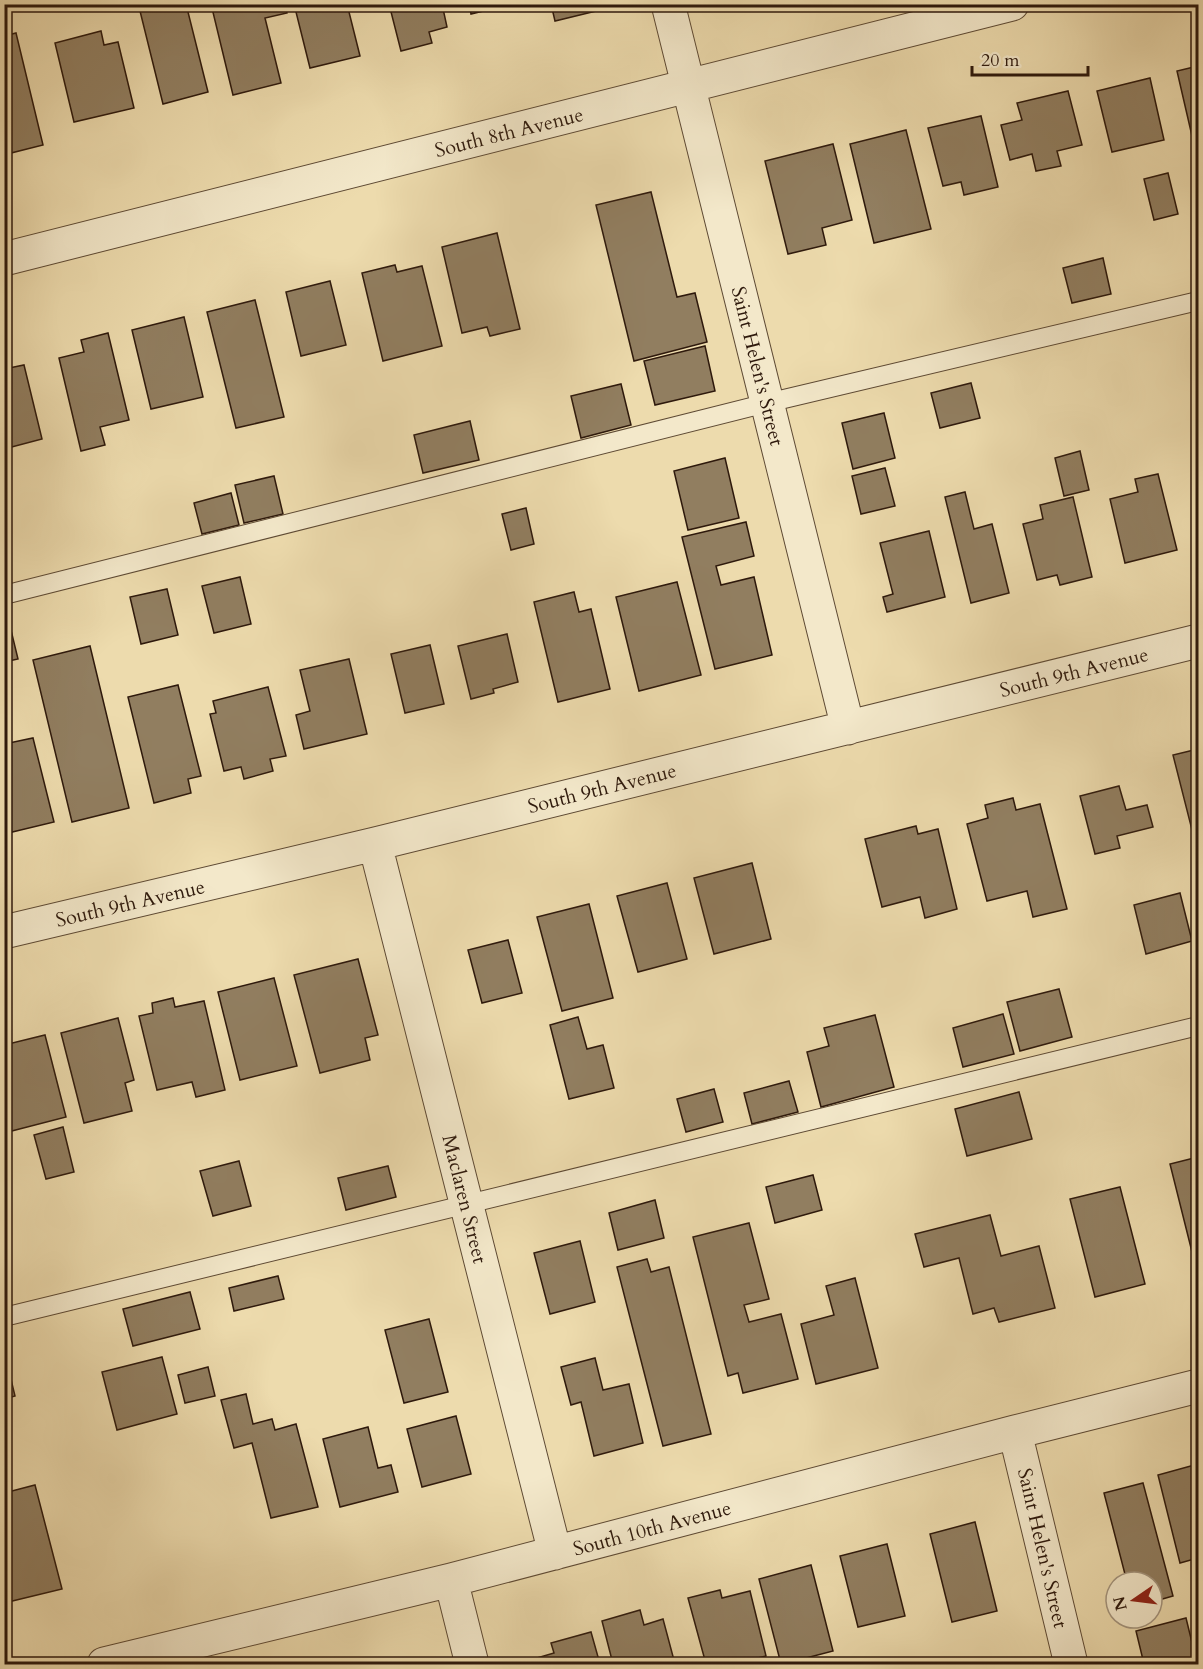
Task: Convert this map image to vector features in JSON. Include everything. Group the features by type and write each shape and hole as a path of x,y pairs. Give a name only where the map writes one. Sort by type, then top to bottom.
{"street":[{"name":"Saint Helen's Street","path":"668,4 848,728"},
{"name":"South 8th Avenue","path":"4,259 1012,4"},
{"name":"South 9th Avenue","path":"4,932 375,844 1198,641"},
{"name":"Maclaren Street","path":"375,844 555,1553"},
{"name":"South 10th Avenue","path":"104,1665 451,1580 1198,1386"},
{"name":"Saint Helen's Street","path":"1015,1432 1071,1665"},
{"path":"451,1580 472,1665"}],"lane":[{"path":"4,595 767,403 1198,302"},
{"path":"4,1317 1198,1026"}],"building":[{"path":"166,4 186,4 208,92 163,104 140,11"},
{"path":"211,4 285,4 287,13 265,18 281,83 233,95"},
{"path":"294,4 347,4 360,56 310,68"},
{"path":"389,4 442,4 447,27 429,32 432,43 401,51"},
{"path":"469,4 512,4 471,14"},
{"path":"551,4 617,4 617,6 555,21"},
{"path":"101,31 104,45 118,42 134,108 74,122 55,43"},
{"path":"16,33 43,145 11,153 8,139 4,140 4,36"},
{"path":"1198,66 1198,162 1177,71"},
{"path":"1150,78 1164,140 1112,152 1097,91"},
{"path":"1068,91 1082,145 1057,151 1061,166 1036,171 1032,154 1010,160 1001,125 1022,120 1017,103"},
{"path":"981,116 998,187 964,195 961,182 943,186 928,128"},
{"path":"906,130 931,229 874,243 850,144"},
{"path":"833,144 852,220 822,228 826,245 788,254 765,161"},
{"path":"1168,173 1178,214 1154,220 1144,179"},
{"path":"651,192 677,297 695,293 707,342 634,361 596,205"},
{"path":"497,233 520,329 490,336 487,327 462,333 442,247"},
{"path":"1103,258 1111,294 1072,303 1063,268"},
{"path":"395,265 397,272 422,266 442,346 383,361 362,273"},
{"path":"330,281 346,345 301,356 286,292"},
{"path":"255,300 284,417 236,428 207,312"},
{"path":"184,317 203,397 151,409 132,330"},
{"path":"108,333 129,420 100,427 105,445 81,451 59,358 84,352 81,340"},
{"path":"705,346 715,391 655,405 644,361"},
{"path":"24,365 42,439 4,449 4,369"},
{"path":"971,383 980,418 940,428 931,393"},
{"path":"621,384 631,425 581,438 571,396"},
{"path":"884,413 895,458 853,469 842,423"},
{"path":"470,421 479,460 423,473 414,435"},
{"path":"1080,451 1089,490 1064,496 1055,458"},
{"path":"725,458 739,518 688,530 674,471"},
{"path":"885,468 895,506 861,514 852,476"},
{"path":"1158,474 1177,550 1125,563 1110,499 1138,492 1135,479"},
{"path":"274,476 283,514 244,523 235,485"},
{"path":"965,492 974,529 992,524 1009,593 971,603 945,497"},
{"path":"231,493 239,525 202,534 194,503"},
{"path":"1073,497 1092,577 1060,585 1057,575 1037,580 1023,524 1043,519 1040,505"},
{"path":"526,508 534,544 511,550 502,514"},
{"path":"746,522 754,556 716,566 721,585 754,577 772,655 715,669 682,537"},
{"path":"929,531 945,597 887,612 883,597 893,594 880,543"},
{"path":"240,577 251,624 214,633 202,586"},
{"path":"677,582 701,675 639,691 616,597"},
{"path":"167,589 178,635 141,644 130,597"},
{"path":"574,592 579,612 591,609 610,689 558,702 534,602"},
{"path":"9,622 18,659 4,662 4,623"},
{"path":"507,634 518,682 493,689 494,693 471,699 458,646"},
{"path":"430,645 444,704 405,713 391,654"},
{"path":"90,646 129,808 72,822 33,660"},
{"path":"349,659 367,734 304,749 296,715 310,711 300,670"},
{"path":"178,685 201,776 188,779 191,793 154,803 128,697"},
{"path":"268,687 286,756 270,759 273,771 244,779 241,767 224,771 210,714 216,713 213,701"},
{"path":"33,738 54,822 4,834 4,744"},
{"path":"1198,749 1198,829 1192,830 1173,755"},
{"path":"1119,786 1126,810 1147,805 1153,827 1117,836 1120,848 1095,854 1080,796"},
{"path":"1013,798 1016,810 1040,804 1067,909 1033,917 1027,891 987,901 967,824 988,818 985,805"},
{"path":"916,826 918,834 938,829 957,909 925,918 920,897 882,907 865,839"},
{"path":"752,863 771,939 714,954 694,878"},
{"path":"667,883 687,959 638,972 617,896"},
{"path":"1180,893 1192,941 1146,954 1134,905"},
{"path":"589,904 613,998 562,1011 537,917"},
{"path":"508,940 522,993 482,1003 468,950"},
{"path":"358,959 378,1035 365,1038 370,1060 320,1073 294,975"},
{"path":"274,978 297,1066 240,1080 218,992"},
{"path":"1059,989 1072,1037 1020,1051 1007,1002"},
{"path":"173,998 175,1007 204,1001 225,1090 196,1097 192,1082 157,1090 139,1016 153,1013 152,1003"},
{"path":"1003,1014 1014,1054 963,1067 953,1028"},
{"path":"875,1015 894,1087 821,1107 807,1052 829,1046 824,1028"},
{"path":"578,1017 587,1049 603,1045 614,1088 569,1099 550,1025"},
{"path":"118,1018 134,1080 125,1083 132,1111 84,1123 61,1033"},
{"path":"45,1035 66,1117 4,1133 4,1045"},
{"path":"789,1081 798,1112 752,1124 744,1093"},
{"path":"714,1089 723,1122 686,1132 677,1099"},
{"path":"1019,1092 1032,1139 967,1156 955,1109"},
{"path":"63,1127 74,1172 46,1179 34,1135"},
{"path":"1198,1157 1198,1272 1197,1272 1170,1164"},
{"path":"239,1161 251,1206 213,1216 200,1171"},
{"path":"388,1166 396,1197 346,1210 338,1178"},
{"path":"813,1175 822,1210 775,1223 766,1187"},
{"path":"1120,1187 1145,1284 1095,1297 1070,1199"},
{"path":"655,1200 664,1238 618,1250 609,1213"},
{"path":"990,1215 1001,1256 1039,1246 1055,1308 999,1322 994,1308 973,1314 959,1258 924,1267 915,1234"},
{"path":"749,1223 769,1299 744,1305 749,1322 781,1314 798,1379 743,1393 738,1373 728,1376 693,1237"},
{"path":"580,1241 595,1302 550,1314 534,1253"},
{"path":"647,1259 651,1272 669,1267 711,1434 663,1446 617,1267"},
{"path":"278,1276 284,1299 234,1311 229,1288"},
{"path":"855,1278 878,1368 816,1384 801,1324 834,1315 826,1286"},
{"path":"190,1292 200,1329 133,1346 123,1309"},
{"path":"429,1319 448,1392 404,1403 385,1330"},
{"path":"162,1357 177,1414 117,1430 102,1372"},
{"path":"595,1358 603,1390 629,1384 643,1443 594,1456 581,1402 571,1405 561,1367"},
{"path":"4,1359 6,1359 15,1396 4,1399"},
{"path":"208,1367 215,1396 185,1403 178,1375"},
{"path":"246,1394 253,1424 272,1419 275,1430 296,1424 318,1507 271,1518 252,1443 234,1448 221,1400"},
{"path":"456,1416 471,1474 422,1487 407,1429"},
{"path":"368,1427 378,1468 391,1465 398,1492 340,1507 323,1439"},
{"path":"1198,1464 1198,1558 1180,1563 1158,1475"},
{"path":"1143,1483 1173,1596 1164,1599 1164,1570 1124,1570 1104,1493"},
{"path":"35,1485 62,1589 4,1603 4,1575 6,1575 4,1569 4,1493"},
{"path":"975,1522 997,1611 952,1622 930,1534"},
{"path":"887,1544 905,1616 858,1627 840,1556"},
{"path":"811,1565 833,1651 806,1658 808,1664 781,1664 759,1579"},
{"path":"720,1590 722,1598 750,1591 766,1656 731,1664 706,1664 688,1598"},
{"path":"640,1610 644,1625 663,1619 675,1664 613,1664 602,1621"},
{"path":"1186,1618 1196,1659 1175,1664 1144,1664 1136,1631 1164,1630 1164,1624"},
{"path":"591,1632 600,1664 531,1664 530,1660 554,1653 551,1643"}]}
